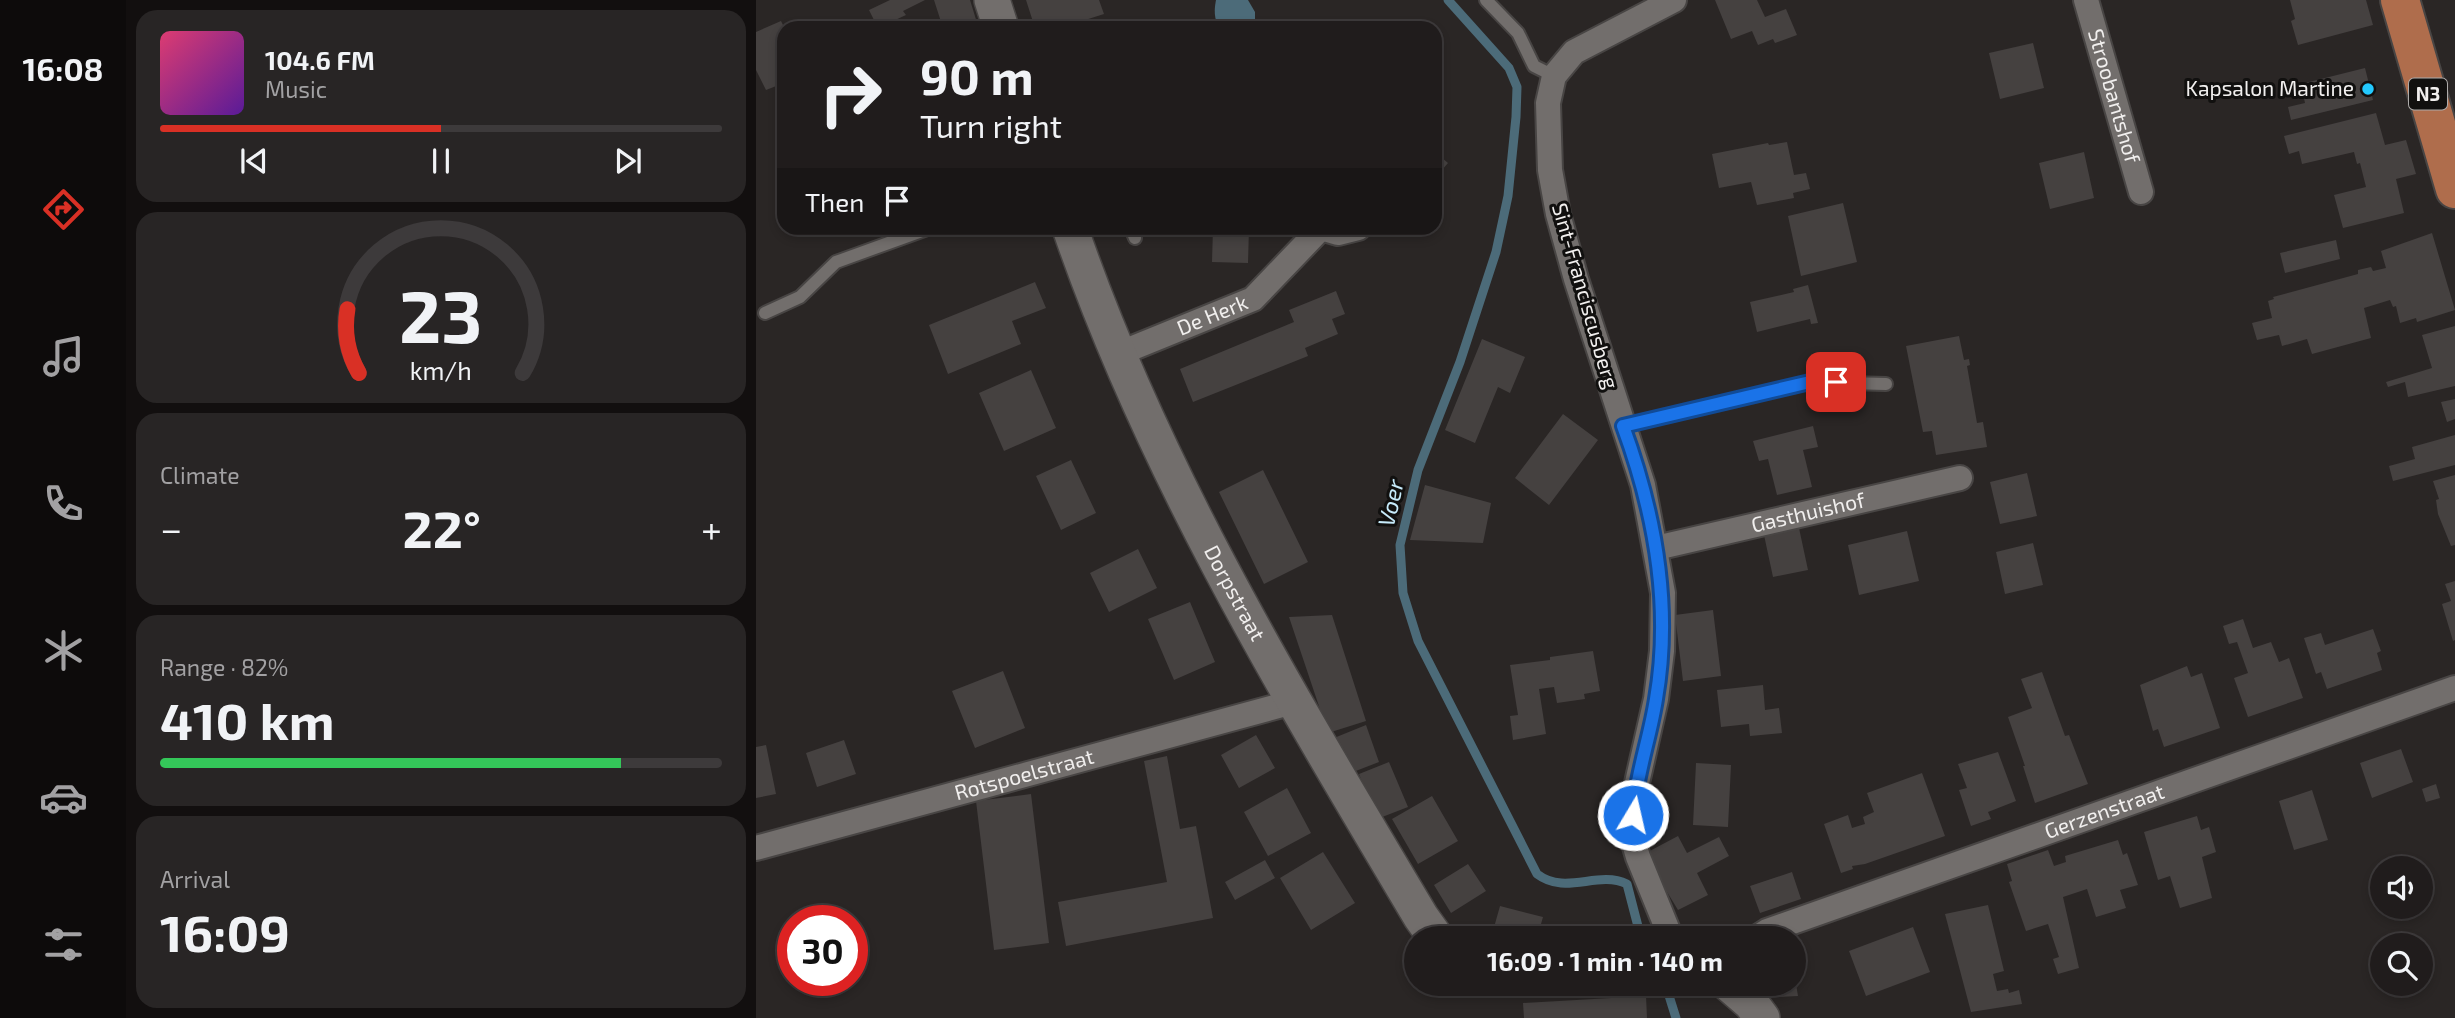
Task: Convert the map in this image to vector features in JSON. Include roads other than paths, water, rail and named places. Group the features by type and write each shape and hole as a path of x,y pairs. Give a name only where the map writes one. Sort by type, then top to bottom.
{"main road":[{"name":"N3","path":"2400,0 2455,189"}],"street":[{"path":"992,0 999,21"},
{"path":"1554,76 1574,52 1674,0"},
{"name":"Stroobantshof","path":"2086,0 2141,192"},
{"name":"Sint-Franciscusberg","path":"1554,76 1548,103 1550,170 1558,214 1576,279 1643,485 1663,593 1662,652 1656,699 1634,796 1631,833 1638,858 1666,926"},
{"name":"Dorpstraat","path":"1073,235 1118,354 1185,499 1293,702 1427,926"},
{"name":"De Herk","path":"1118,354 1253,299 1314,235"},
{"name":"Gasthuishof","path":"1656,548 1960,478"},
{"name":"Gerzenstraat","path":"1784,926 2455,688"},
{"name":"Rotspoelstraat","path":"756,848 1293,702"},
{"path":"1743,996 1762,1018"}],"lane":[{"path":"1486,0 1518,33 1534,66 1554,76"},
{"path":"765,313 800,297 836,262 911,235"},
{"path":"1623,426 1810,382 1886,384"}],"water":[{"path":"1216,0 1248,0 1255,12 1255,21 1216,21"}],"waterway":[{"name":"Voer","path":"1448,0 1509,68 1517,87 1516,117 1508,196 1496,252 1460,362 1418,470 1400,545 1403,593 1418,641 1537,874 1559,883 1616,880 1627,884 1638,926"},
{"name":"Voer","path":"1669,996 1676,1018"}],"place":[{"name":"Kapsalon Martine","path":"2368,89"}]}
